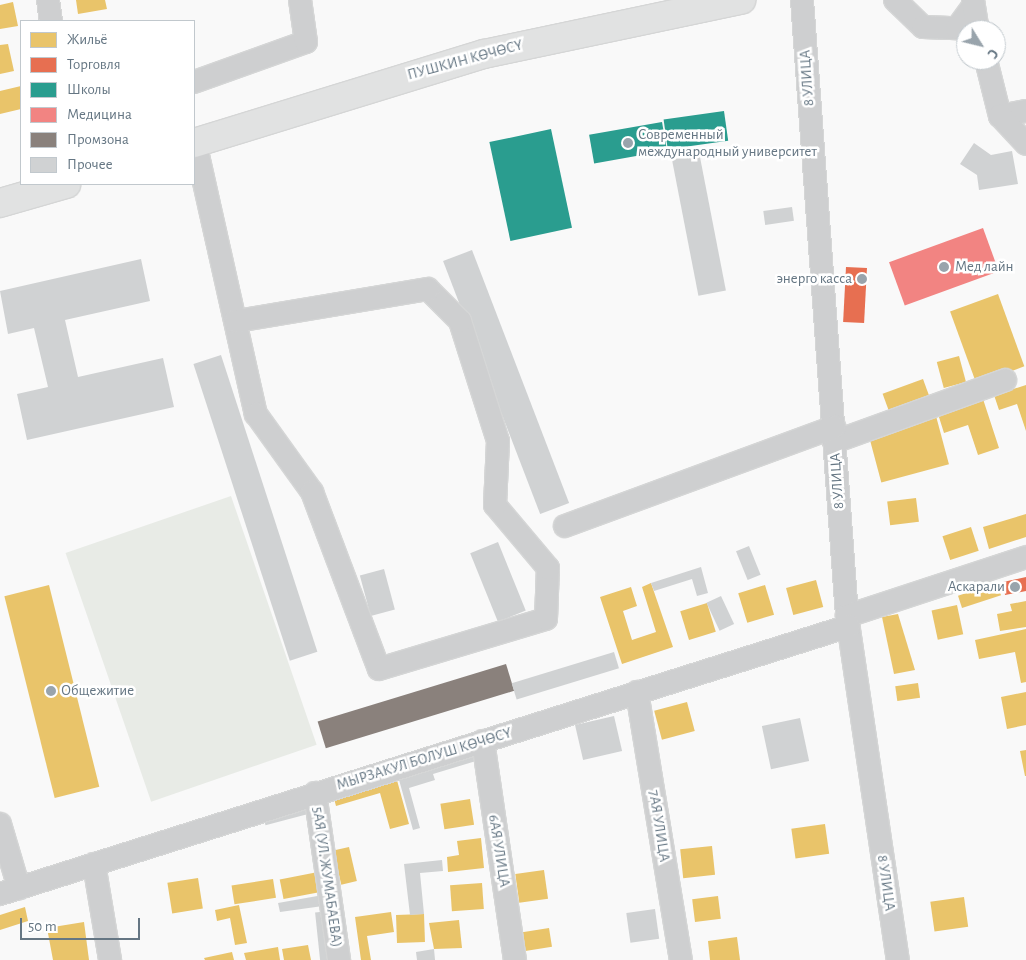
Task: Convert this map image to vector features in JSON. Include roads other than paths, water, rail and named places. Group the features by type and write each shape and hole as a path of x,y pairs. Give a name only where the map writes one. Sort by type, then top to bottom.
{"highway":[{"name":"ПУШКИН КӨЧӨСҮ","path":"195,143 484,54 741,0"},
{"path":"0,203 63,185"}],"street":[{"path":"48,0 51,20"},
{"path":"195,82 306,42 300,0"},
{"name":"8 УЛИЦА","path":"802,0 848,621 898,960"},
{"path":"895,0 923,27 957,28 973,3"},
{"path":"973,3 976,20"},
{"path":"988,70 1000,116 1026,144"},
{"path":"1000,116 1026,111"},
{"path":"195,147 256,414 312,492 379,669 546,620 548,568 494,505 498,440 460,321 428,289 236,321"},
{"path":"565,526 834,435 1006,380"},
{"name":"МЫРЗАКУЛ БОЛУШ КӨЧӨСҮ","path":"10,891 638,692 848,621 1026,557"},
{"name":"7АЯ УЛИЦА","path":"638,692 681,960"},
{"name":"6АЯ УЛИЦА","path":"483,741 515,960"},
{"name":"5АЯ (УЛ. ЖУМАБАЕВА)","path":"315,793 339,960"},
{"path":"0,824 10,891"},
{"path":"94,864 110,960"}],"place":[{"name":"Современный международный университет","path":"628,143"},
{"name":"Мед лайн","path":"944,267"},
{"name":"энерго касса","path":"862,279"},
{"name":"Аскарали","path":"1015,587"},
{"name":"Общежитие","path":"51,691"}]}
